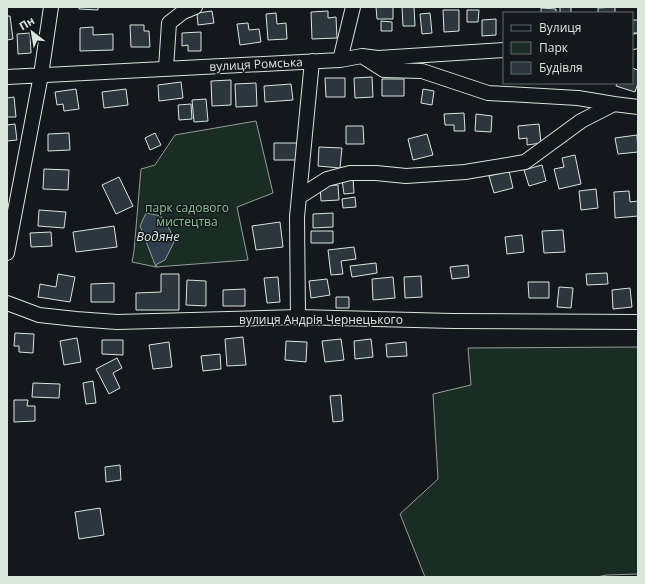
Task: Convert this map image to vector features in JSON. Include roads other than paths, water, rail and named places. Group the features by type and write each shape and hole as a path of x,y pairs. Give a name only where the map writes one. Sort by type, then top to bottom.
{"street":[{"path":"7,253 51,7"},
{"path":"166,68 169,23 182,12 195,7"},
{"path":"340,60 353,7"},
{"name":"вулиця Ромська","path":"7,77 340,60 362,56 378,58 503,50"},
{"path":"362,56 384,70 422,70 488,93 578,98 638,107"},
{"path":"298,317 297,217 312,61"},
{"path":"299,197 327,179 350,173 376,173 406,176 465,172 526,162 581,121 614,104"},
{"name":"вулиця Андрія Чернецького","path":"7,303 39,315 117,322 298,317 453,321 638,322"}],"water":[{"name":"Водяне","path":"146,213 161,216 170,230 174,242 165,260 157,264 156,267 140,226"}],"park label":[{"name":"парк садового мистецтва","path":"187,214"}]}
